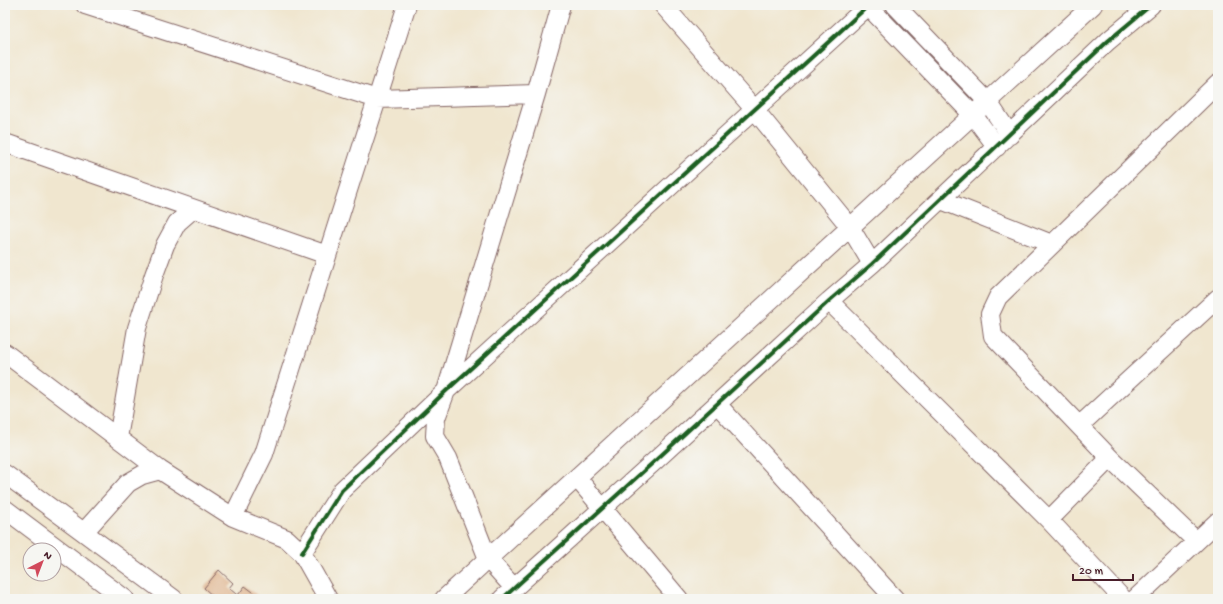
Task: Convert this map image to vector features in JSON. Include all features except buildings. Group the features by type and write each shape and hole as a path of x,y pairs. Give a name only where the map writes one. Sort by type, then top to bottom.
{"street":[{"path":"86,5 377,99 536,94"},
{"path":"233,517 264,454 407,5"},
{"path":"561,5 536,94 446,391 436,418 434,436 448,458 488,559 508,593 829,301 872,264 1004,141 1108,41 1151,5"},
{"path":"663,5 755,110 850,228 872,264"},
{"path":"302,553 342,490 446,391 755,110 868,5 973,115 1004,141"},
{"path":"895,5 988,102 1004,141"},
{"path":"444,599 1093,5"},
{"path":"1196,541 1110,458 993,336 990,314 998,297 1218,83"},
{"path":"5,144 327,255"},
{"path":"941,200 1052,244"},
{"path":"118,438 137,328 154,275 165,246 177,223 193,209"},
{"path":"1080,426 1218,298"},
{"path":"829,301 1049,520 1123,599"},
{"path":"5,353 160,470 233,517 287,539 302,553 328,599"},
{"path":"717,404 895,599"},
{"path":"1049,520 1110,458"},
{"path":"84,532 128,483 142,475 160,470"},
{"path":"5,474 174,599"},
{"path":"577,478 679,599"},
{"path":"5,509 125,599"},
{"path":"1135,599 1218,521"}],"cycle path":[{"path":"302,553 342,490 446,391 869,5"},
{"path":"502,599 829,301 872,264 1108,41 1151,5"}]}
